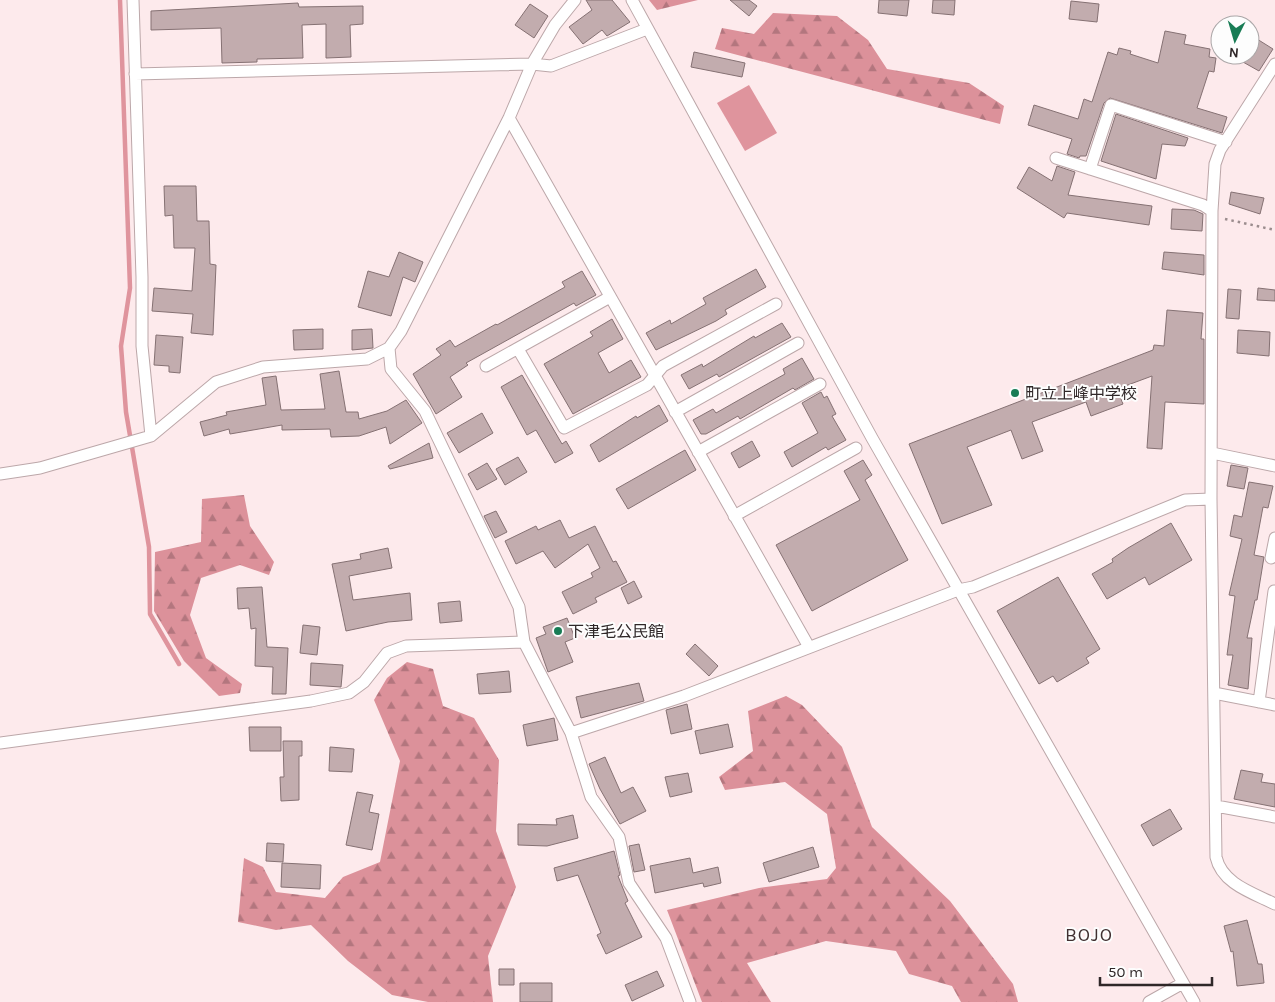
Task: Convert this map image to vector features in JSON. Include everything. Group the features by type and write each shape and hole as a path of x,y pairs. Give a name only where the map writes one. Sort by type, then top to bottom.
{"street":[{"path":"133,0 142,346 151,436"},
{"path":"0,474 40,468 151,436 216,382 263,367 367,358 389,348 401,331 509,118 532,64 555,25 575,0"},
{"path":"632,0 872,438 1194,1002"},
{"path":"135,74 532,64 552,66 647,29"},
{"path":"1275,64 1226,142 1215,164 1212,211 1211,499 1216,857 1218,866 1232,883 1275,904"},
{"path":"1090,169 1111,105 1226,142"},
{"path":"509,118 809,647"},
{"path":"1056,158 1203,205 1212,211"},
{"path":"486,366 610,297"},
{"path":"518,348 564,428 647,384 663,366 776,304"},
{"path":"675,412 798,343"},
{"path":"389,348 391,369 424,412 519,608 524,642 571,734 591,797 619,837 629,883 666,938 690,1002"},
{"path":"698,452 820,384"},
{"path":"734,516 856,448"},
{"path":"1212,453 1275,466"},
{"path":"571,734 684,696 958,590 973,587 1184,500 1211,499"},
{"path":"1271,558 1275,538"},
{"path":"1259,702 1274,591"},
{"path":"0,743 311,700 349,693 364,682 387,653 406,646 524,642"},
{"path":"1214,693 1275,705"},
{"path":"1216,806 1275,817"},
{"path":"1149,1002 1183,983"}],"path":[{"path":"1212,211 1226,219 1275,230"}],"green space":[{"path":"649,0 698,0 657,10"},
{"path":"773,13 837,16 868,40 887,69 969,83 1004,106 1000,124 715,49 722,28 754,34"},
{"path":"244,495 250,526 274,562 269,575 240,565 201,578 190,615 206,658 242,684 240,693 219,696 184,661 154,611 155,552 201,542 202,499"},
{"path":"407,662 433,669 443,706 474,718 499,760 496,831 516,887 488,956 493,1002 428,1002 392,995 348,961 311,925 276,930 238,922 244,858 263,867 276,892 325,898 343,877 380,862 400,761 374,700 387,678"},
{"path":"786,696 802,705 842,747 872,827 950,901 1013,984 1018,1002 961,1002 952,986 909,974 896,951 826,941 747,963 771,1002 702,1002 667,910 759,888 827,879 836,868 827,814 785,782 725,790 719,777 753,751 748,711"}],"shaded area":[{"path":"749,85 777,133 745,151 717,103"}],"building":[{"path":"586,0 612,0 630,22 607,36 602,30 583,44 569,27 592,10"},
{"path":"730,0 749,0 757,6 749,16"},
{"path":"879,0 909,0 907,16 878,13"},
{"path":"933,0 955,0 954,15 932,13"},
{"path":"1071,1 1099,4 1097,22 1069,19"},
{"path":"298,3 299,7 363,6 363,24 350,25 351,57 326,58 326,24 302,25 303,58 257,59 257,62 222,63 221,28 151,30 151,11"},
{"path":"530,4 548,16 534,38 515,25"},
{"path":"1165,31 1186,35 1184,44 1210,49 1210,65 1215,65 1214,72 1209,71 1197,108 1227,117 1222,133 1110,98 1104,103 1086,156 1080,156 1079,158 1067,154 1072,139 1028,125 1034,105 1078,119 1084,99 1092,102 1108,52 1117,55 1119,48 1131,51 1130,54 1158,63"},
{"path":"1260,41 1273,49 1259,71 1248,65 1260,65"},
{"path":"694,52 745,63 742,77 691,67"},
{"path":"1116,114 1188,138 1185,146 1162,144 1156,179 1101,161"},
{"path":"1057,166 1075,172 1068,195 1152,206 1149,225 1067,213 1064,218 1017,188 1029,167 1052,181"},
{"path":"164,186 196,186 197,221 209,221 210,264 216,265 213,335 191,333 193,314 152,311 154,288 192,291 195,248 174,248 173,215 165,216"},
{"path":"1231,192 1264,198 1260,214 1229,204"},
{"path":"1172,209 1194,210 1203,214 1202,231 1171,229"},
{"path":"399,252 423,262 415,282 403,277 391,316 358,307 368,271 389,277"},
{"path":"1164,252 1204,255 1204,275 1162,269"},
{"path":"756,269 766,287 725,310 727,314 716,321 656,350 646,333 670,320 671,324 706,304 703,298"},
{"path":"582,271 596,295 576,306 574,303 466,363 468,365 450,377 462,397 436,414 413,374 441,355 436,349 450,340 455,347 497,325 565,287 562,282"},
{"path":"1258,288 1275,290 1275,301 1257,300"},
{"path":"1228,289 1241,290 1239,319 1226,318"},
{"path":"1167,310 1203,313 1201,339 1204,339 1204,404 1165,402 1162,449 1147,448 1152,376 1117,389 1123,404 1091,416 1086,402 1032,422 1043,451 1022,459 1011,430 967,447 992,505 942,524 909,444 1153,350 1154,345 1164,346"},
{"path":"612,319 623,339 598,353 609,373 631,360 641,377 573,414 544,364 593,336 590,332"},
{"path":"782,323 791,337 719,377 717,374 689,389 681,375 702,364 703,367 754,336 755,338"},
{"path":"323,329 323,349 294,350 293,330"},
{"path":"372,329 373,348 352,350 352,330"},
{"path":"1238,330 1270,332 1269,356 1237,353"},
{"path":"156,335 183,337 180,373 169,372 169,366 154,365"},
{"path":"802,358 814,379 795,390 793,388 740,419 738,416 706,434 701,434 693,420 713,409 716,413 785,374 783,369"},
{"path":"339,371 346,412 358,412 359,419 387,411 406,400 422,423 390,444 386,427 359,436 331,437 330,429 282,430 282,425 230,434 229,429 204,436 200,422 227,415 226,412 266,405 262,378 276,376 281,410 325,409 320,374"},
{"path":"522,375 562,444 566,441 573,453 555,463 536,430 527,435 501,387"},
{"path":"821,392 824,398 827,396 836,414 832,416 846,440 828,450 826,447 792,467 784,452 818,433 802,403"},
{"path":"659,405 668,421 599,462 590,445 636,416 637,418"},
{"path":"482,413 493,433 459,453 447,433"},
{"path":"752,441 760,456 739,468 731,453"},
{"path":"429,443 433,458 390,469 388,466"},
{"path":"685,450 696,470 628,509 616,489"},
{"path":"518,457 527,472 505,485 496,469"},
{"path":"863,460 872,475 865,480 908,560 812,611 776,545 860,500 844,471"},
{"path":"487,463 497,479 477,490 468,474"},
{"path":"1231,465 1248,468 1244,489 1227,486"},
{"path":"1249,482 1273,486 1268,508 1263,507 1254,555 1264,557 1257,600 1255,600 1247,638 1252,638 1248,689 1228,685 1233,655 1227,655 1235,596 1229,595 1242,539 1230,536 1234,515 1242,517"},
{"path":"496,511 507,532 495,538 484,516"},
{"path":"560,520 569,538 595,526 613,562 616,561 627,582 595,598 597,602 573,614 562,592 593,577 591,573 600,568 588,544 555,568 543,551 516,564 505,541 536,526 538,530"},
{"path":"1171,523 1192,560 1149,585 1145,577 1107,599 1092,574 1113,562 1112,559 1128,548"},
{"path":"388,548 392,568 349,576 353,600 410,593 412,620 388,622 346,631 332,564 361,559 360,554"},
{"path":"1058,577 1100,649 1086,658 1089,663 1057,682 1053,676 1039,684 997,611"},
{"path":"634,581 642,597 628,604 621,588"},
{"path":"262,587 267,647 288,648 286,694 272,694 273,667 255,666 256,628 251,629 249,608 238,609 237,588"},
{"path":"460,601 462,621 440,623 438,603"},
{"path":"567,618 575,638 565,642 573,662 548,672 536,638 546,634 543,627"},
{"path":"303,625 320,627 317,655 300,653"},
{"path":"695,644 718,666 709,676 686,654"},
{"path":"311,663 343,665 341,687 310,685"},
{"path":"509,671 511,692 479,694 477,674"},
{"path":"639,683 644,701 581,718 576,697"},
{"path":"687,704 692,729 671,734 666,710"},
{"path":"554,718 558,740 527,746 523,725"},
{"path":"728,724 733,747 700,754 695,731"},
{"path":"249,727 281,727 281,751 250,751"},
{"path":"283,741 302,741 302,756 299,756 299,800 281,801 280,777 284,777"},
{"path":"330,747 354,749 352,772 329,771"},
{"path":"605,757 621,793 633,787 646,811 620,824 600,789 589,764"},
{"path":"1241,770 1263,774 1261,782 1275,784 1275,807 1234,799"},
{"path":"688,773 692,792 670,797 665,777"},
{"path":"357,792 373,795 369,812 379,814 372,850 346,845"},
{"path":"1170,809 1182,829 1153,846 1141,825"},
{"path":"573,815 578,838 547,846 518,845 518,824 557,825 556,819"},
{"path":"267,843 284,844 283,862 266,861"},
{"path":"639,844 645,870 634,872 629,846"},
{"path":"813,847 819,867 769,882 763,863"},
{"path":"614,851 620,875 618,876 628,901 625,903 642,937 606,954 597,935 601,933 578,875 557,881 554,868"},
{"path":"690,858 693,873 718,867 721,883 704,887 703,883 655,893 650,866"},
{"path":"282,863 321,865 320,889 281,887"},
{"path":"1247,920 1258,964 1262,964 1264,983 1237,986 1233,951 1231,952 1224,926"},
{"path":"499,969 514,969 514,985 499,985"},
{"path":"657,971 664,986 632,1001 625,985"},
{"path":"520,983 552,983 552,1002 520,1002"}],"waterway":[{"path":"120,0 130,288 121,346 126,412 149,547 150,614 179,664"}],"place":[{"name":"町立上峰中学校","path":"1015,393"},
{"name":"下津毛公民館","path":"558,631"}],"district":[{"name":"BOJO","path":"1089,935"}]}
